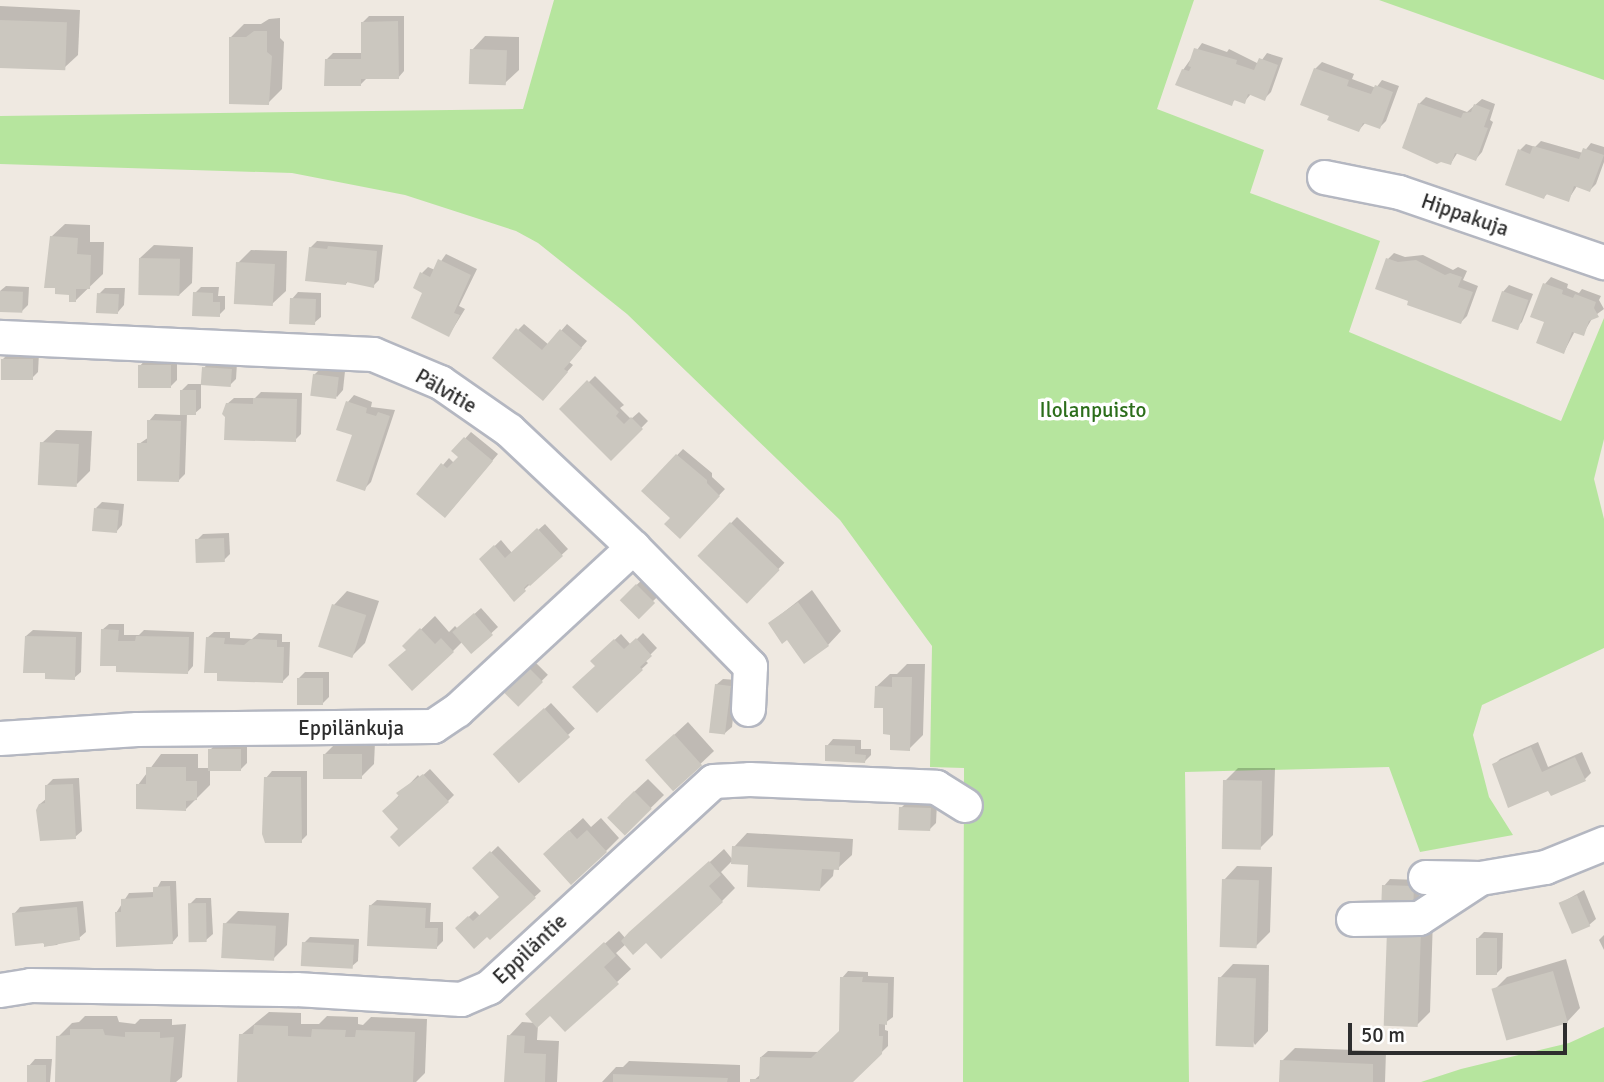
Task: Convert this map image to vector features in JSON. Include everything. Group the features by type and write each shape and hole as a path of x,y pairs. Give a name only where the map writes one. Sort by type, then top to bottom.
{"street":[{"name":"Hippakuja","path":"1324,177 1399,192 1604,262"},
{"name":"Pälvitie","path":"0,337 373,354 440,382 509,430 633,547 750,666 748,709"},
{"name":"Eppilänkuja","path":"0,738 137,729 433,726 457,710 633,547"},
{"name":"Eppiläntie","path":"0,990 30,985 296,989 461,999 489,987 713,781 749,779 936,787 965,805"},
{"path":"1425,877 1480,878 1545,867 1604,842"},
{"path":"1353,919 1419,918 1480,878"}],"green space":[{"name":"Ilolanpuisto","path":"554,0 1194,0 1157,109 1264,150 1250,193 1380,241 1349,332 1561,421 1604,318 1604,439 1594,479 1604,519 1604,648 1482,705 1473,735 1489,797 1513,835 1420,852 1389,767 1185,772 1189,1082 963,1082 964,768 930,767 932,646 840,520 627,314 538,243 516,231 405,195 292,173 0,164 0,116 523,109"},
{"path":"1379,0 1604,0 1604,80"},
{"path":"1604,1027 1604,1082 1421,1082 1461,1069 1569,1043"}],"building":[{"path":"0,20 67,22 65,70 0,68"},
{"path":"398,21 399,79 361,79 361,86 324,86 325,59 361,59 361,22"},
{"path":"254,31 267,31 267,52 272,56 269,105 229,104 229,37 246,37"},
{"path":"1194,48 1237,60 1236,64 1254,70 1259,58 1278,65 1265,101 1248,94 1245,104 1234,100 1232,106 1175,85 1182,69 1189,71"},
{"path":"470,49 507,50 506,85 469,84"},
{"path":"1314,68 1349,80 1347,86 1371,94 1375,85 1393,92 1380,129 1363,123 1359,132 1327,120 1329,116 1300,105"},
{"path":"1418,103 1461,118 1463,113 1471,112 1474,104 1490,110 1484,127 1488,128 1476,161 1455,153 1451,165 1441,162 1437,164 1402,148"},
{"path":"1533,146 1579,159 1583,148 1604,155 1590,192 1574,186 1569,202 1546,194 1544,199 1505,185 1518,149 1530,154"},
{"path":"50,236 78,238 77,254 91,255 90,289 76,289 76,302 69,302 69,295 55,294 55,288 44,288"},
{"path":"328,246 377,251 374,288 346,282 346,285 305,281 309,247 327,249"},
{"path":"139,258 180,259 179,296 138,295"},
{"path":"1386,258 1398,262 1416,260 1445,275 1450,273 1462,277 1458,287 1473,292 1461,324 1407,305 1408,301 1375,289"},
{"path":"438,259 471,275 454,313 460,315 449,337 411,318 422,293 413,288 420,272 430,277"},
{"path":"236,262 275,264 273,306 234,304"},
{"path":"1543,283 1563,290 1562,294 1573,298 1575,294 1596,302 1594,308 1599,317 1589,321 1584,336 1572,332 1564,354 1536,343 1544,322 1530,317"},
{"path":"0,291 23,292 22,313 0,312"},
{"path":"1502,291 1528,300 1518,330 1492,321"},
{"path":"193,292 213,293 213,302 220,302 220,317 192,316"},
{"path":"97,293 119,294 118,314 96,313"},
{"path":"290,298 316,299 315,325 289,324"},
{"path":"516,328 542,350 560,329 582,348 564,369 568,372 543,401 492,358"},
{"path":"1,359 33,359 33,380 1,380"},
{"path":"138,365 171,365 171,388 138,388"},
{"path":"202,367 232,369 231,387 201,385"},
{"path":"313,374 339,377 336,399 310,396"},
{"path":"587,380 619,412 616,416 624,424 631,417 643,429 611,461 559,409"},
{"path":"180,390 196,390 196,415 180,415"},
{"path":"253,398 297,399 296,442 224,440 225,417 222,414 226,403 253,404"},
{"path":"346,401 367,408 366,413 376,416 378,412 390,416 365,491 336,481 352,435 336,430"},
{"path":"147,420 181,421 179,482 137,481 137,443 147,443"},
{"path":"464,437 493,461 445,518 416,494 441,463 447,468 458,457 451,451"},
{"path":"40,442 79,444 77,487 38,485"},
{"path":"676,454 707,480 720,496 680,539 664,524 670,518 641,491"},
{"path":"94,508 119,510 117,533 92,531"},
{"path":"730,522 780,570 747,604 697,556"},
{"path":"537,528 563,556 530,586 528,584 524,588 526,591 514,602 479,559 494,545 505,558"},
{"path":"224,538 225,562 196,563 195,539"},
{"path":"636,584 655,603 639,619 620,600"},
{"path":"798,602 829,646 804,664 787,640 782,644 768,623"},
{"path":"332,604 366,615 352,658 318,647"},
{"path":"474,613 493,635 471,654 452,632"},
{"path":"420,628 435,644 441,638 454,652 412,691 388,665 406,650 402,646"},
{"path":"101,629 119,630 118,641 135,641 136,636 189,637 188,674 116,672 116,666 100,666"},
{"path":"25,636 76,637 75,680 45,679 45,673 23,673"},
{"path":"206,637 225,638 224,644 244,645 251,639 277,640 277,647 284,647 283,683 217,681 217,673 204,673"},
{"path":"636,638 652,656 640,667 643,670 597,713 572,687 595,666 590,661 614,639 624,649"},
{"path":"526,665 543,682 518,707 501,690"},
{"path":"892,677 912,677 910,751 890,750 890,735 883,734 883,708 874,708 875,686 892,687"},
{"path":"297,678 323,678 323,705 297,705"},
{"path":"715,684 731,686 725,735 709,733"},
{"path":"544,708 570,737 519,783 493,754"},
{"path":"674,734 702,765 673,791 645,760"},
{"path":"825,745 855,746 855,754 866,755 865,763 825,761"},
{"path":"1531,747 1542,772 1575,757 1586,781 1551,796 1548,791 1508,808 1492,764"},
{"path":"208,749 241,749 241,771 208,771"},
{"path":"323,754 362,754 362,779 323,779"},
{"path":"146,767 186,767 186,781 197,781 197,800 186,801 186,811 136,809 136,784 146,784"},
{"path":"423,774 449,802 399,847 390,837 398,829 382,811 399,796 396,793"},
{"path":"264,777 301,777 302,843 265,843 262,834"},
{"path":"1223,780 1262,781 1261,850 1222,849"},
{"path":"73,784 76,839 40,841 36,810 39,804 45,803 45,785"},
{"path":"634,791 652,809 625,836 607,818"},
{"path":"899,807 931,808 930,831 898,830"},
{"path":"569,830 577,839 587,830 607,852 571,885 543,854"},
{"path":"732,846 840,852 839,870 822,869 820,891 747,887 748,865 731,864"},
{"path":"490,851 536,898 490,940 487,937 474,949 455,928 468,916 473,921 499,897 472,868"},
{"path":"709,861 721,875 709,886 723,902 661,959 646,943 633,955 621,941"},
{"path":"1222,879 1259,880 1257,948 1220,947"},
{"path":"1382,885 1414,886 1413,910 1381,909"},
{"path":"170,886 173,944 116,947 115,912 121,912 121,899 153,897 153,887"},
{"path":"1577,895 1590,926 1572,934 1559,903"},
{"path":"188,903 206,903 207,942 189,942"},
{"path":"369,905 426,908 425,928 438,928 437,949 367,946"},
{"path":"77,907 80,940 44,947 44,943 15,946 12,913"},
{"path":"223,923 276,926 274,961 221,958"},
{"path":"1387,930 1421,931 1418,1027 1384,1026"},
{"path":"1476,938 1497,938 1497,975 1476,975"},
{"path":"302,942 354,945 353,969 301,966"},
{"path":"604,942 616,956 604,967 619,984 565,1032 550,1016 537,1028 525,1014"},
{"path":"1553,971 1568,1023 1506,1041 1491,989"},
{"path":"840,977 863,977 862,982 888,983 887,1025 879,1024 879,1036 883,1036 882,1054 853,1082 750,1082 750,1079 759,1079 760,1057 811,1058 839,1031"},
{"path":"1218,977 1256,978 1254,1047 1216,1046"},
{"path":"254,1025 288,1026 288,1036 311,1037 312,1029 346,1030 345,1037 355,1037 356,1030 415,1032 413,1082 237,1082 239,1034 253,1034"},
{"path":"70,1029 103,1029 105,1035 125,1037 125,1032 160,1032 160,1038 174,1037 170,1082 55,1082 56,1036 70,1035"},
{"path":"507,1035 525,1036 524,1053 546,1054 545,1082 504,1082"},
{"path":"1280,1060 1373,1064 1373,1082 1279,1082"},
{"path":"27,1065 46,1065 46,1082 27,1082"},
{"path":"613,1074 728,1078 727,1082 613,1082"}]}
